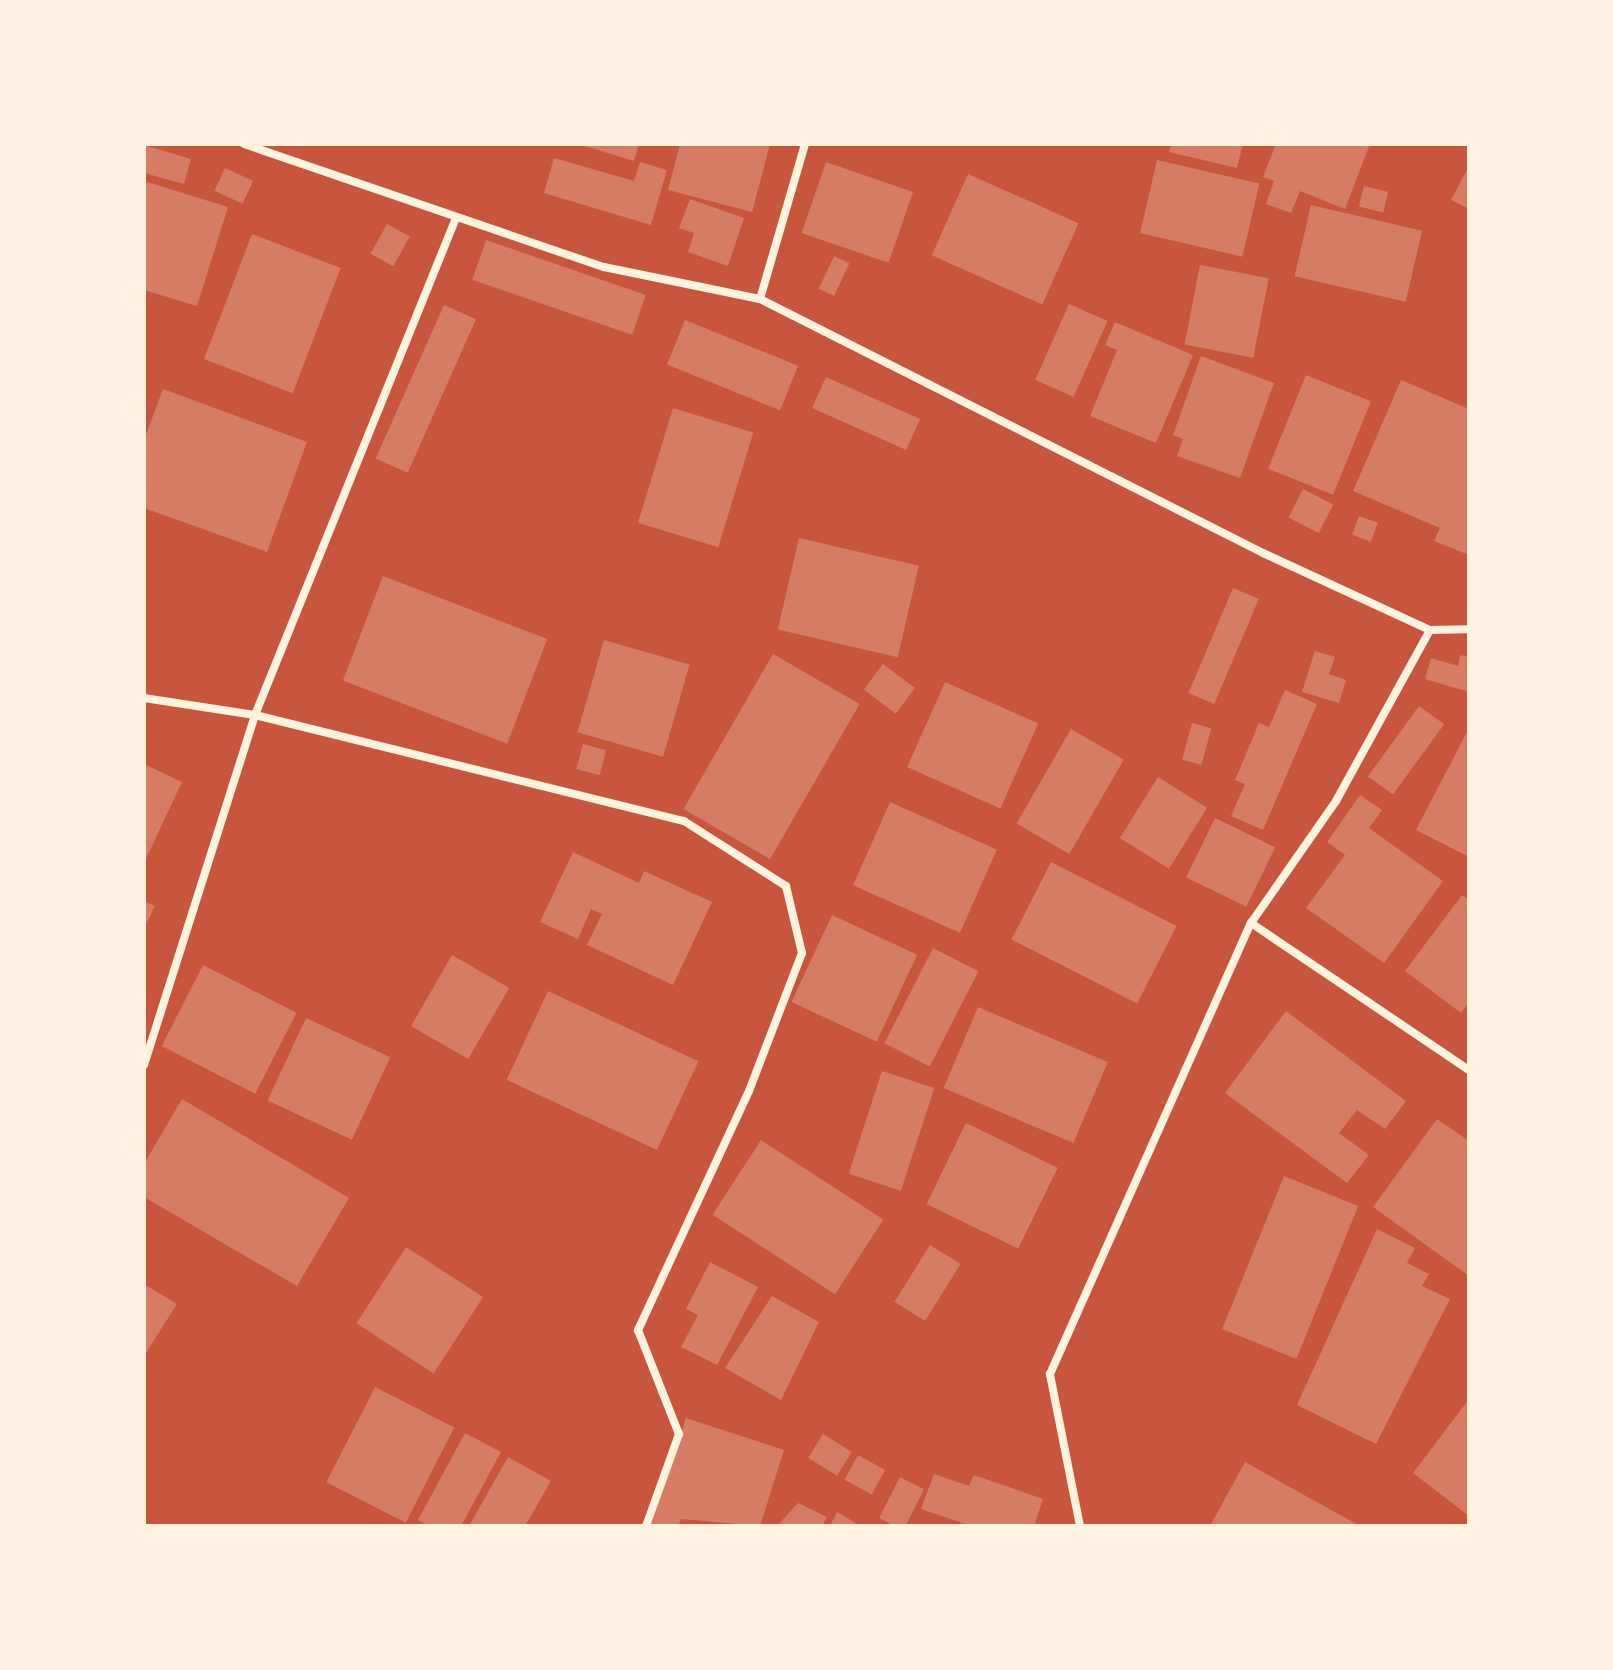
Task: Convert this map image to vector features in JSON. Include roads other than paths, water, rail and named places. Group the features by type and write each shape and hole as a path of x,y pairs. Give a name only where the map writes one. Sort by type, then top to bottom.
{"street":[{"path":"244,144 604,267 760,299 1430,630 1469,629"},
{"path":"760,299 805,144"},
{"path":"144,1065 255,715 456,218"},
{"path":"1080,1526 1050,1374 1251,923 1336,801 1430,630"},
{"path":"144,698 255,715 684,821 786,886 802,953 749,1091 638,1330 679,1434 646,1526"},
{"path":"1251,923 1469,1070"}]}
